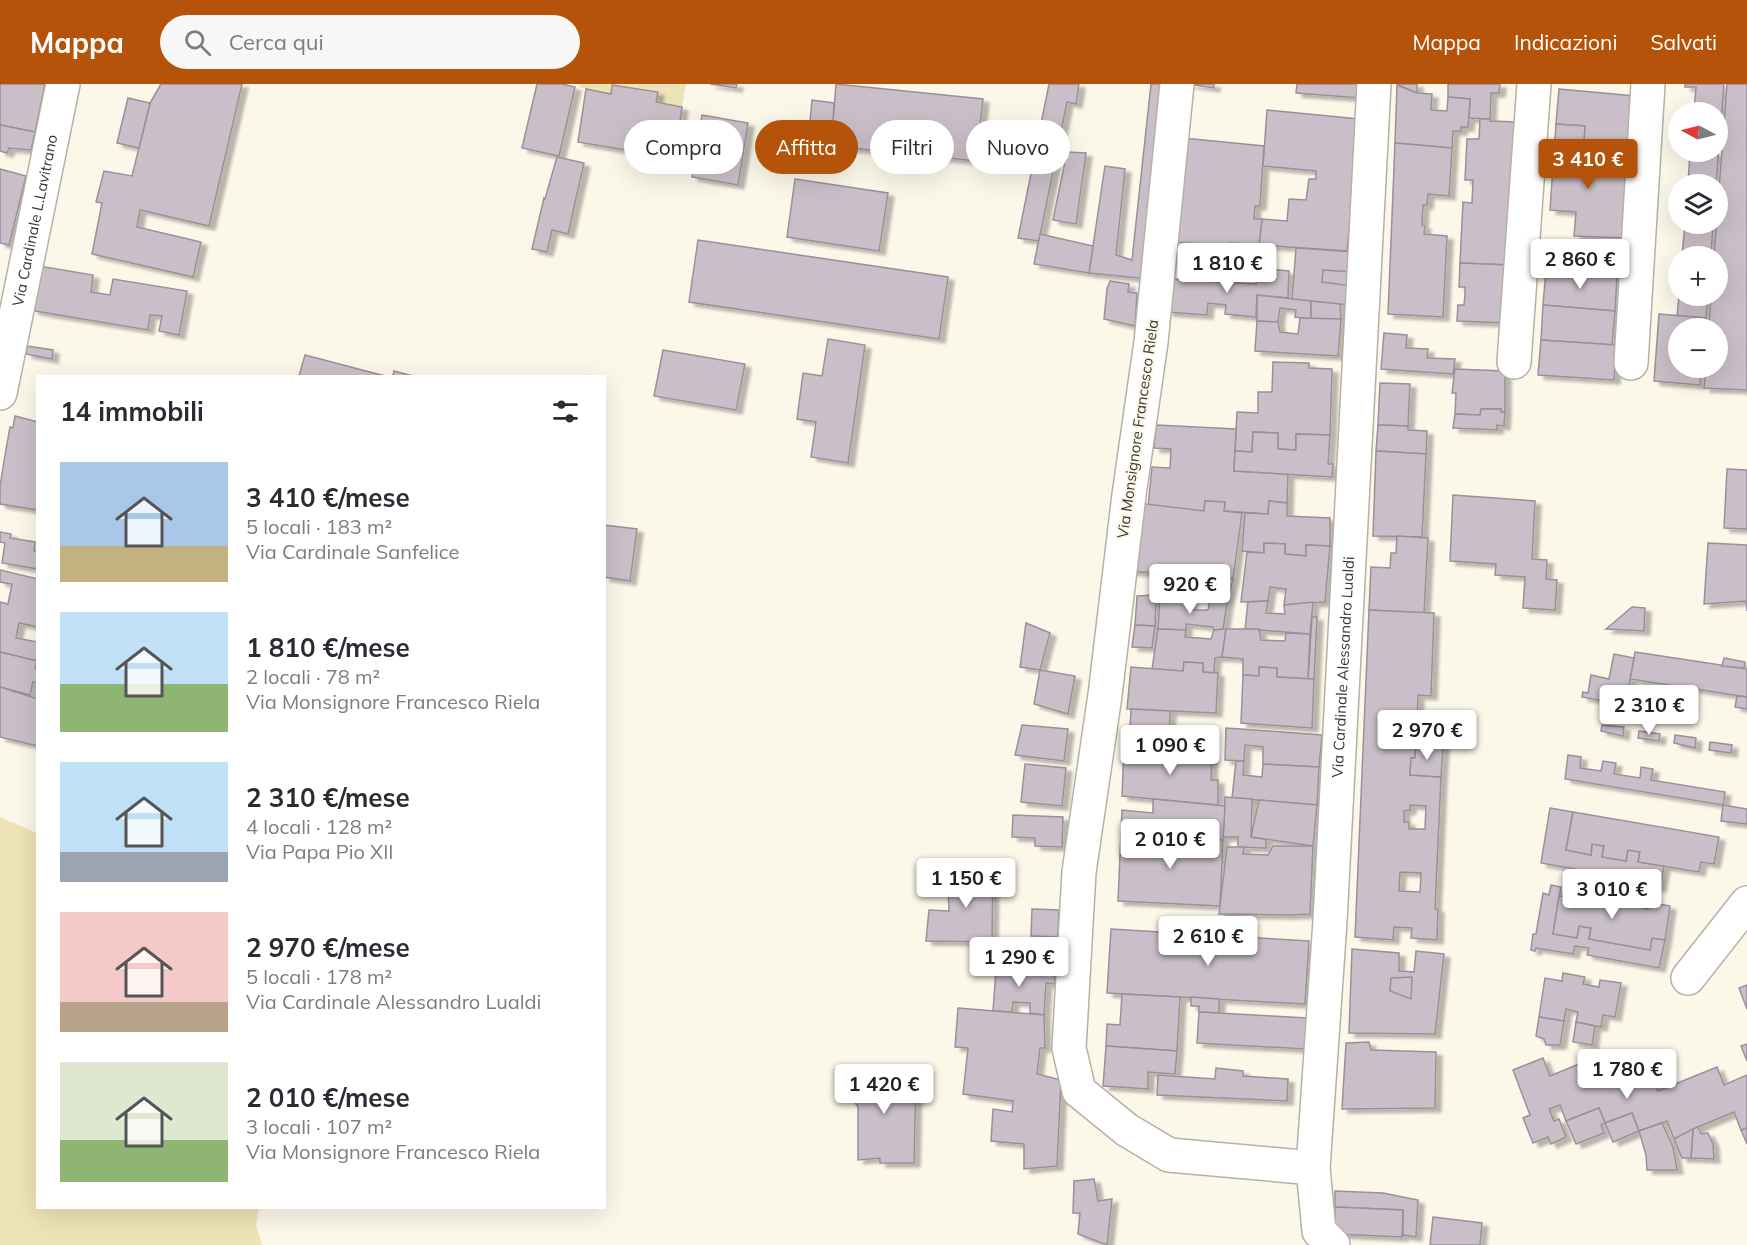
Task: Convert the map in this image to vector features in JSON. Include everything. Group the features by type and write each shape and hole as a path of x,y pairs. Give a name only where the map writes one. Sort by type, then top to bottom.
{"street":[{"name":"Via Cardinale L.Lavitrano","path":"0,393 63,84"},
{"name":"Via Monsignore Francesco Riela","path":"1177,84 1151,342 1129,495 1105,695 1079,872 1069,1048 1079,1091 1127,1130 1169,1155 1313,1167"},
{"name":"Via Cardinale Alessandro Lualdi","path":"1333,1245 1319,1231 1313,1167 1330,921 1374,84"},
{"path":"1514,362 1534,84"},
{"path":"1631,363 1648,84"},
{"path":"1688,978 1747,903"}],"shaded area":[{"path":"580,84 686,84 682,107 656,102 658,92 613,85 611,94 579,87"},
{"path":"0,817 36,833 36,1209 259,1209 256,1225 262,1245 0,1245"}],"building":[{"path":"0,84 45,84 35,132 0,125"},
{"path":"161,84 242,84 209,226 140,210 137,227 201,242 193,277 92,254 102,203 96,202 104,171 132,176 150,103"},
{"path":"537,84 562,84 575,87 559,156 522,148"},
{"path":"710,84 737,84 736,88"},
{"path":"836,84 983,99 981,120 966,120 966,160 954,159 954,120 870,120 870,150 858,149 858,120 833,120"},
{"path":"1049,84 1079,84 1076,104 1067,102 1063,120 1042,120"},
{"path":"1151,84 1169,84 1149,279 1089,273 1105,166 1125,169 1116,255 1132,260"},
{"path":"1188,84 1214,84 1214,88"},
{"path":"1297,84 1363,84 1361,98 1296,93"},
{"path":"1398,84 1417,84 1417,93 1398,85"},
{"path":"1448,84 1500,84 1499,93 1491,93 1490,119 1469,118 1470,99 1448,97"},
{"path":"1685,84 1724,84 1723,102 1695,102 1696,87 1685,87"},
{"path":"1727,84 1747,84 1747,390 1704,388 1705,378 1728,378 1728,318 1710,318 1710,306 1728,306 1728,246 1715,246 1716,234 1728,234 1728,174 1720,174 1721,162 1728,162 1728,102 1726,102"},
{"path":"612,85 658,92 656,102 682,107 680,120 624,120 624,150 578,142 586,89 611,94"},
{"path":"1397,85 1417,93 1432,94 1431,110 1447,111 1448,97 1470,99 1468,127 1461,127 1461,131 1453,131 1452,148 1395,143"},
{"path":"1559,89 1635,96 1629,172 1594,169 1593,178 1577,177 1578,168 1567,167 1568,155 1583,156 1585,126 1556,124"},
{"path":"128,98 150,103 139,148 117,143"},
{"path":"812,100 834,103 833,120 810,120"},
{"path":"1267,110 1359,119 1347,251 1259,245 1262,219 1287,221 1289,199 1306,200 1309,179 1316,179 1316,171 1263,166"},
{"path":"702,115 731,120 701,120"},
{"path":"1480,119 1517,122 1510,265 1460,263 1463,202 1472,203 1473,180 1465,180 1467,139 1479,139"},
{"path":"743,122 748,123 743,154"},
{"path":"1556,124 1585,126 1583,156 1568,155 1567,167 1578,168 1577,177 1593,178 1594,169 1629,172 1624,238 1574,236 1576,212 1550,210"},
{"path":"0,125 35,132 31,150 9,148 7,153 0,151"},
{"path":"1183,138 1264,146 1260,206 1255,206 1254,219 1262,219 1259,245 1230,243 1229,256 1211,256 1211,245 1174,242"},
{"path":"1395,143 1452,148 1449,196 1428,194 1427,205 1423,205 1424,234 1447,236 1443,317 1388,314"},
{"path":"1070,152 1086,153 1076,224 1053,220 1062,174 1070,174"},
{"path":"557,157 584,163 568,234 552,230 547,252 532,249"},
{"path":"1689,162 1718,162 1717,174 1689,174"},
{"path":"0,169 26,176 9,245 0,243"},
{"path":"692,174 740,174 738,185 692,177"},
{"path":"1031,174 1052,174 1039,241 1018,238"},
{"path":"795,179 888,193 879,251 787,237"},
{"path":"1040,234 1093,246 1089,273 1034,264"},
{"path":"1684,234 1712,234 1712,246 1683,246"},
{"path":"698,240 948,277 939,339 689,302"},
{"path":"1296,248 1355,252 1350,305 1292,300"},
{"path":"1460,263 1510,265 1508,323 1457,321 1458,305 1464,305 1465,294 1465,287 1459,287"},
{"path":"39,266 93,275 91,292 110,295 113,279 187,291 179,335 159,331 162,316 150,315 148,330 35,311 32,309"},
{"path":"1257,268 1289,271 1288,298 1257,295 1256,317 1225,314 1226,305 1208,303 1207,315 1167,312 1170,279 1256,284"},
{"path":"1323,270 1353,272 1352,286 1322,282"},
{"path":"1546,270 1617,275 1615,311 1543,305"},
{"path":"1110,281 1129,284 1128,292 1137,293 1135,326 1104,319"},
{"path":"1257,295 1311,301 1311,319 1295,317 1296,310 1280,308 1278,322 1257,321"},
{"path":"1311,301 1340,304 1341,319 1311,319"},
{"path":"1543,305 1615,311 1612,345 1541,340"},
{"path":"1678,306 1707,306 1706,318 1677,316"},
{"path":"1659,314 1706,318 1668,318 1668,378 1700,378 1700,385 1654,381"},
{"path":"1300,318 1341,319 1338,356 1255,351 1257,321 1278,322 1280,332 1298,334"},
{"path":"1384,333 1407,335 1406,348 1428,349 1427,358 1455,359 1453,374 1381,369"},
{"path":"828,339 865,345 848,463 811,457 816,422 797,419 803,373 822,376"},
{"path":"1541,340 1617,345 1614,380 1538,375"},
{"path":"27,346 53,350 52,359 26,354"},
{"path":"663,350 745,364 736,410 654,396"},
{"path":"305,355 381,375 299,375"},
{"path":"1273,362 1309,363 1309,368 1332,369 1330,435 1296,434 1296,450 1278,449 1278,433 1253,432 1252,452 1235,451 1237,412 1258,413 1258,392 1272,392"},
{"path":"1455,369 1505,371 1505,412 1501,412 1501,409 1481,409 1480,415 1455,414 1456,393 1452,393"},
{"path":"394,371 409,375 393,375"},
{"path":"1380,383 1410,384 1408,426 1378,425"},
{"path":"1481,409 1501,409 1501,412 1505,412 1504,426 1497,425 1497,430 1453,428 1455,414 1480,415"},
{"path":"15,416 36,421 36,510 0,504 4,461 10,427 13,428"},
{"path":"1156,425 1236,429 1234,471 1288,474 1287,503 1269,501 1268,514 1224,511 1225,502 1205,501 1204,511 1148,507 1152,467 1170,468 1171,449 1154,448"},
{"path":"1378,425 1408,426 1408,430 1427,431 1426,454 1376,451"},
{"path":"1253,432 1278,433 1278,449 1296,450 1296,434 1330,435 1328,464 1333,464 1332,477 1234,471 1235,451 1252,452"},
{"path":"1376,451 1426,454 1422,537 1373,536"},
{"path":"1727,469 1747,470 1747,529 1724,528"},
{"path":"1453,495 1535,501 1532,559 1547,560 1546,579 1557,580 1555,610 1523,608 1525,577 1495,575 1496,564 1450,561"},
{"path":"1205,501 1225,502 1224,511 1242,513 1233,579 1214,576 1211,567 1193,568 1191,576 1129,571 1138,503 1204,511"},
{"path":"1269,501 1287,503 1287,516 1330,518 1330,546 1306,545 1306,556 1285,554 1285,544 1264,543 1264,553 1242,551 1245,513 1268,514"},
{"path":"606,525 637,529 630,581 606,577"},
{"path":"0,532 11,534 10,538 35,542 36,569 2,563 5,543 0,542"},
{"path":"1397,536 1428,538 1424,613 1369,610 1371,567 1390,568 1391,553 1396,553"},
{"path":"1264,543 1285,544 1285,554 1306,556 1306,545 1330,546 1325,602 1284,605 1286,589 1270,587 1268,601 1241,602 1247,552 1264,553"},
{"path":"1708,543 1747,545 1747,611 1746,601 1704,604"},
{"path":"1211,567 1214,576 1233,579 1227,603 1210,600 1207,595 1190,594 1191,602 1156,595 1157,573 1191,576 1193,568"},
{"path":"0,570 36,579 36,627 19,623 16,638 36,642 36,661 0,652 0,602 8,604 12,584 0,582"},
{"path":"1156,595 1155,626 1135,625 1137,596"},
{"path":"1160,596 1191,602 1190,610 1208,610 1210,600 1227,603 1223,629 1214,630 1213,627 1186,624 1186,630 1158,629"},
{"path":"1268,601 1266,613 1285,614 1284,605 1313,602 1310,634 1245,629 1248,602"},
{"path":"1632,607 1645,608 1644,631 1606,629"},
{"path":"1369,610 1434,613 1431,696 1418,695 1417,726 1444,727 1443,747 1416,745 1415,758 1411,758 1410,775 1441,777 1435,909 1438,909 1437,940 1411,938 1412,928 1394,927 1393,940 1355,937","holes":["1410,805 1426,806 1425,829 1409,829 1409,822 1404,822 1404,811 1410,810","1400,872 1421,873 1420,892 1399,891"]},
{"path":"1312,617 1317,617 1314,679 1308,679"},
{"path":"1026,623 1050,633 1040,670 1020,667"},
{"path":"1135,625 1155,626 1152,648 1132,647"},
{"path":"1158,629 1186,630 1185,637 1211,639 1214,630 1226,629 1222,657 1215,658 1214,673 1203,672 1203,663 1184,662 1183,671 1152,669"},
{"path":"1226,629 1259,629 1261,640 1285,641 1286,633 1310,634 1308,679 1277,677 1277,668 1259,667 1259,676 1243,675 1243,659 1222,657"},
{"path":"0,652 36,661 36,683 33,682 30,695 0,687"},
{"path":"1635,652 1747,669 1747,697 1630,679"},
{"path":"1614,654 1634,658 1628,690 1680,698 1678,715 1582,697 1583,692 1588,693 1591,675 1609,679"},
{"path":"1724,658 1745,662 1744,668 1722,666"},
{"path":"1184,662 1203,663 1203,672 1218,673 1216,713 1127,709 1131,667 1183,671"},
{"path":"1259,667 1277,668 1277,677 1314,679 1312,728 1241,723 1243,675 1259,676"},
{"path":"1040,670 1075,676 1068,714 1034,704"},
{"path":"0,687 36,698 36,746 0,737"},
{"path":"1737,696 1747,697 1747,709 1735,707"},
{"path":"1131,709 1170,711 1169,750 1129,749"},
{"path":"1022,725 1068,729 1064,761 1015,755"},
{"path":"1602,725 1624,727 1623,736 1601,731"},
{"path":"1226,728 1322,735 1319,767 1263,764 1263,747 1245,745 1244,761 1225,760"},
{"path":"1639,731 1660,734 1659,741 1638,738"},
{"path":"1675,735 1696,738 1695,748 1674,743"},
{"path":"1710,742 1732,745 1731,753 1709,750"},
{"path":"1416,745 1443,747 1441,777 1410,775 1411,758 1415,758"},
{"path":"1124,748 1212,752 1211,780 1218,780 1218,805 1122,796"},
{"path":"1568,755 1581,757 1580,768 1601,771 1603,761 1616,763 1614,774 1640,778 1641,767 1653,769 1651,780 1725,792 1723,805 1565,779"},
{"path":"1236,761 1244,761 1243,775 1262,777 1263,764 1319,767 1317,805 1232,798"},
{"path":"1025,764 1066,768 1062,806 1021,802"},
{"path":"1225,797 1252,799 1251,837 1266,839 1266,848 1238,847 1238,837 1223,837"},
{"path":"1153,799 1225,806 1223,840 1196,838 1196,844 1173,843 1173,834 1121,832 1122,810 1153,813"},
{"path":"1259,800 1317,805 1313,846 1251,837"},
{"path":"1723,805 1747,809 1747,824 1721,821"},
{"path":"1550,808 1573,812 1566,850 1591,855 1592,844 1604,846 1602,857 1626,861 1628,850 1640,852 1638,862 1664,866 1660,888 1636,883 1637,878 1541,863"},
{"path":"1573,812 1719,837 1714,864 1701,862 1699,872 1638,862 1640,852 1628,850 1626,861 1602,857 1604,846 1592,844 1591,855 1566,850"},
{"path":"1013,815 1063,817 1062,847 1035,846 1035,838 1012,837"},
{"path":"1121,832 1173,834 1173,843 1196,844 1196,838 1223,840 1220,906 1118,901"},
{"path":"1273,846 1313,846 1310,914 1219,914 1227,847 1244,847 1243,854 1268,855"},
{"path":"956,866 993,866 992,942 926,941 929,910 949,911 948,885 956,886"},
{"path":"1551,885 1561,887 1553,934 1577,938 1579,926 1591,928 1589,939 1650,950 1652,938 1665,940 1659,968 1587,955 1589,948 1575,946 1573,954 1536,948 1535,951 1531,950 1543,893 1549,895"},
{"path":"1576,890 1597,894 1595,901 1611,904 1613,896 1633,900 1632,906 1648,909 1649,902 1670,906 1665,940 1652,938 1650,950 1589,939 1591,928 1579,926 1577,938 1553,934 1559,896 1574,898"},
{"path":"1032,909 1059,910 1058,937 1031,936"},
{"path":"1111,929 1309,941 1305,1004 1107,993"},
{"path":"1352,949 1399,953 1399,971 1414,972 1416,951 1444,954 1435,1034 1349,1033"},
{"path":"996,959 1004,959 1004,964 1013,964 1015,974 1055,974 1055,984 1046,983 1044,1015 1030,1013 1030,1003 1013,1002 1012,1012 993,1011 996,970 989,970 989,962 995,963"},
{"path":"1563,973 1585,977 1583,984 1599,987 1600,980 1621,983 1615,1017 1603,1015 1601,1027 1576,1022 1578,1012 1566,1009 1564,1021 1539,1017 1545,978 1562,981"},
{"path":"1412,977 1411,999 1390,991 1391,978"},
{"path":"1747,985 1747,1009 1739,988"},
{"path":"1122,994 1180,997 1177,1051 1106,1046 1107,1024 1120,1025"},
{"path":"1191,997 1219,999 1219,1013 1199,1012 1199,1006 1191,1006"},
{"path":"958,1008 1044,1015 1045,1048 1040,1048 1037,1074 1061,1080 1057,1166 1024,1169 1024,1144 991,1141 993,1109 1012,1112 1013,1101 963,1094 968,1048 955,1047"},
{"path":"1199,1012 1307,1018 1306,1049 1197,1043"},
{"path":"1539,1017 1564,1021 1560,1045 1546,1045 1544,1039 1536,1036"},
{"path":"1576,1022 1595,1026 1592,1045 1573,1042"},
{"path":"1369,1042 1371,1050 1436,1052 1435,1108 1342,1109 1346,1043"},
{"path":"1747,1044 1747,1061 1741,1046"},
{"path":"1106,1046 1177,1051 1175,1074 1148,1072 1148,1089 1103,1086"},
{"path":"1543,1058 1550,1076 1579,1064 1587,1081 1616,1069 1622,1086 1651,1074 1658,1091 1717,1067 1724,1085 1747,1075 1747,1128 1741,1130 1734,1112 1674,1139 1667,1121 1639,1131 1632,1113 1605,1123 1599,1108 1566,1121 1560,1105 1549,1109 1554,1121 1559,1119 1566,1137 1551,1144 1548,1137 1533,1143 1523,1118 1530,1115 1513,1070"},
{"path":"842,1067 847,1071 916,1077 914,1163 880,1163 880,1158 858,1160 858,1107 835,1070 841,1070"},
{"path":"1216,1068 1243,1071 1243,1076 1288,1079 1287,1101 1157,1095 1158,1075 1215,1079"},
{"path":"1599,1108 1605,1123 1601,1125 1604,1133 1576,1144 1566,1121"},
{"path":"1632,1113 1639,1131 1613,1142 1605,1123"},
{"path":"1662,1123 1673,1147 1677,1170 1647,1170 1646,1155 1639,1131"},
{"path":"1698,1127 1701,1134 1708,1133 1713,1144 1714,1159 1691,1158 1693,1129"},
{"path":"1747,1128 1747,1144 1741,1130"},
{"path":"1693,1129 1691,1158 1682,1158 1674,1139"},
{"path":"1094,1179 1098,1201 1112,1199 1107,1245 1078,1234 1080,1213 1073,1213 1074,1181"},
{"path":"1335,1191 1383,1193 1418,1200 1416,1237 1403,1235 1403,1210 1335,1207"},
{"path":"1335,1207 1403,1210 1402,1237 1334,1234"},
{"path":"1433,1217 1482,1223 1480,1245 1430,1245"}]}
